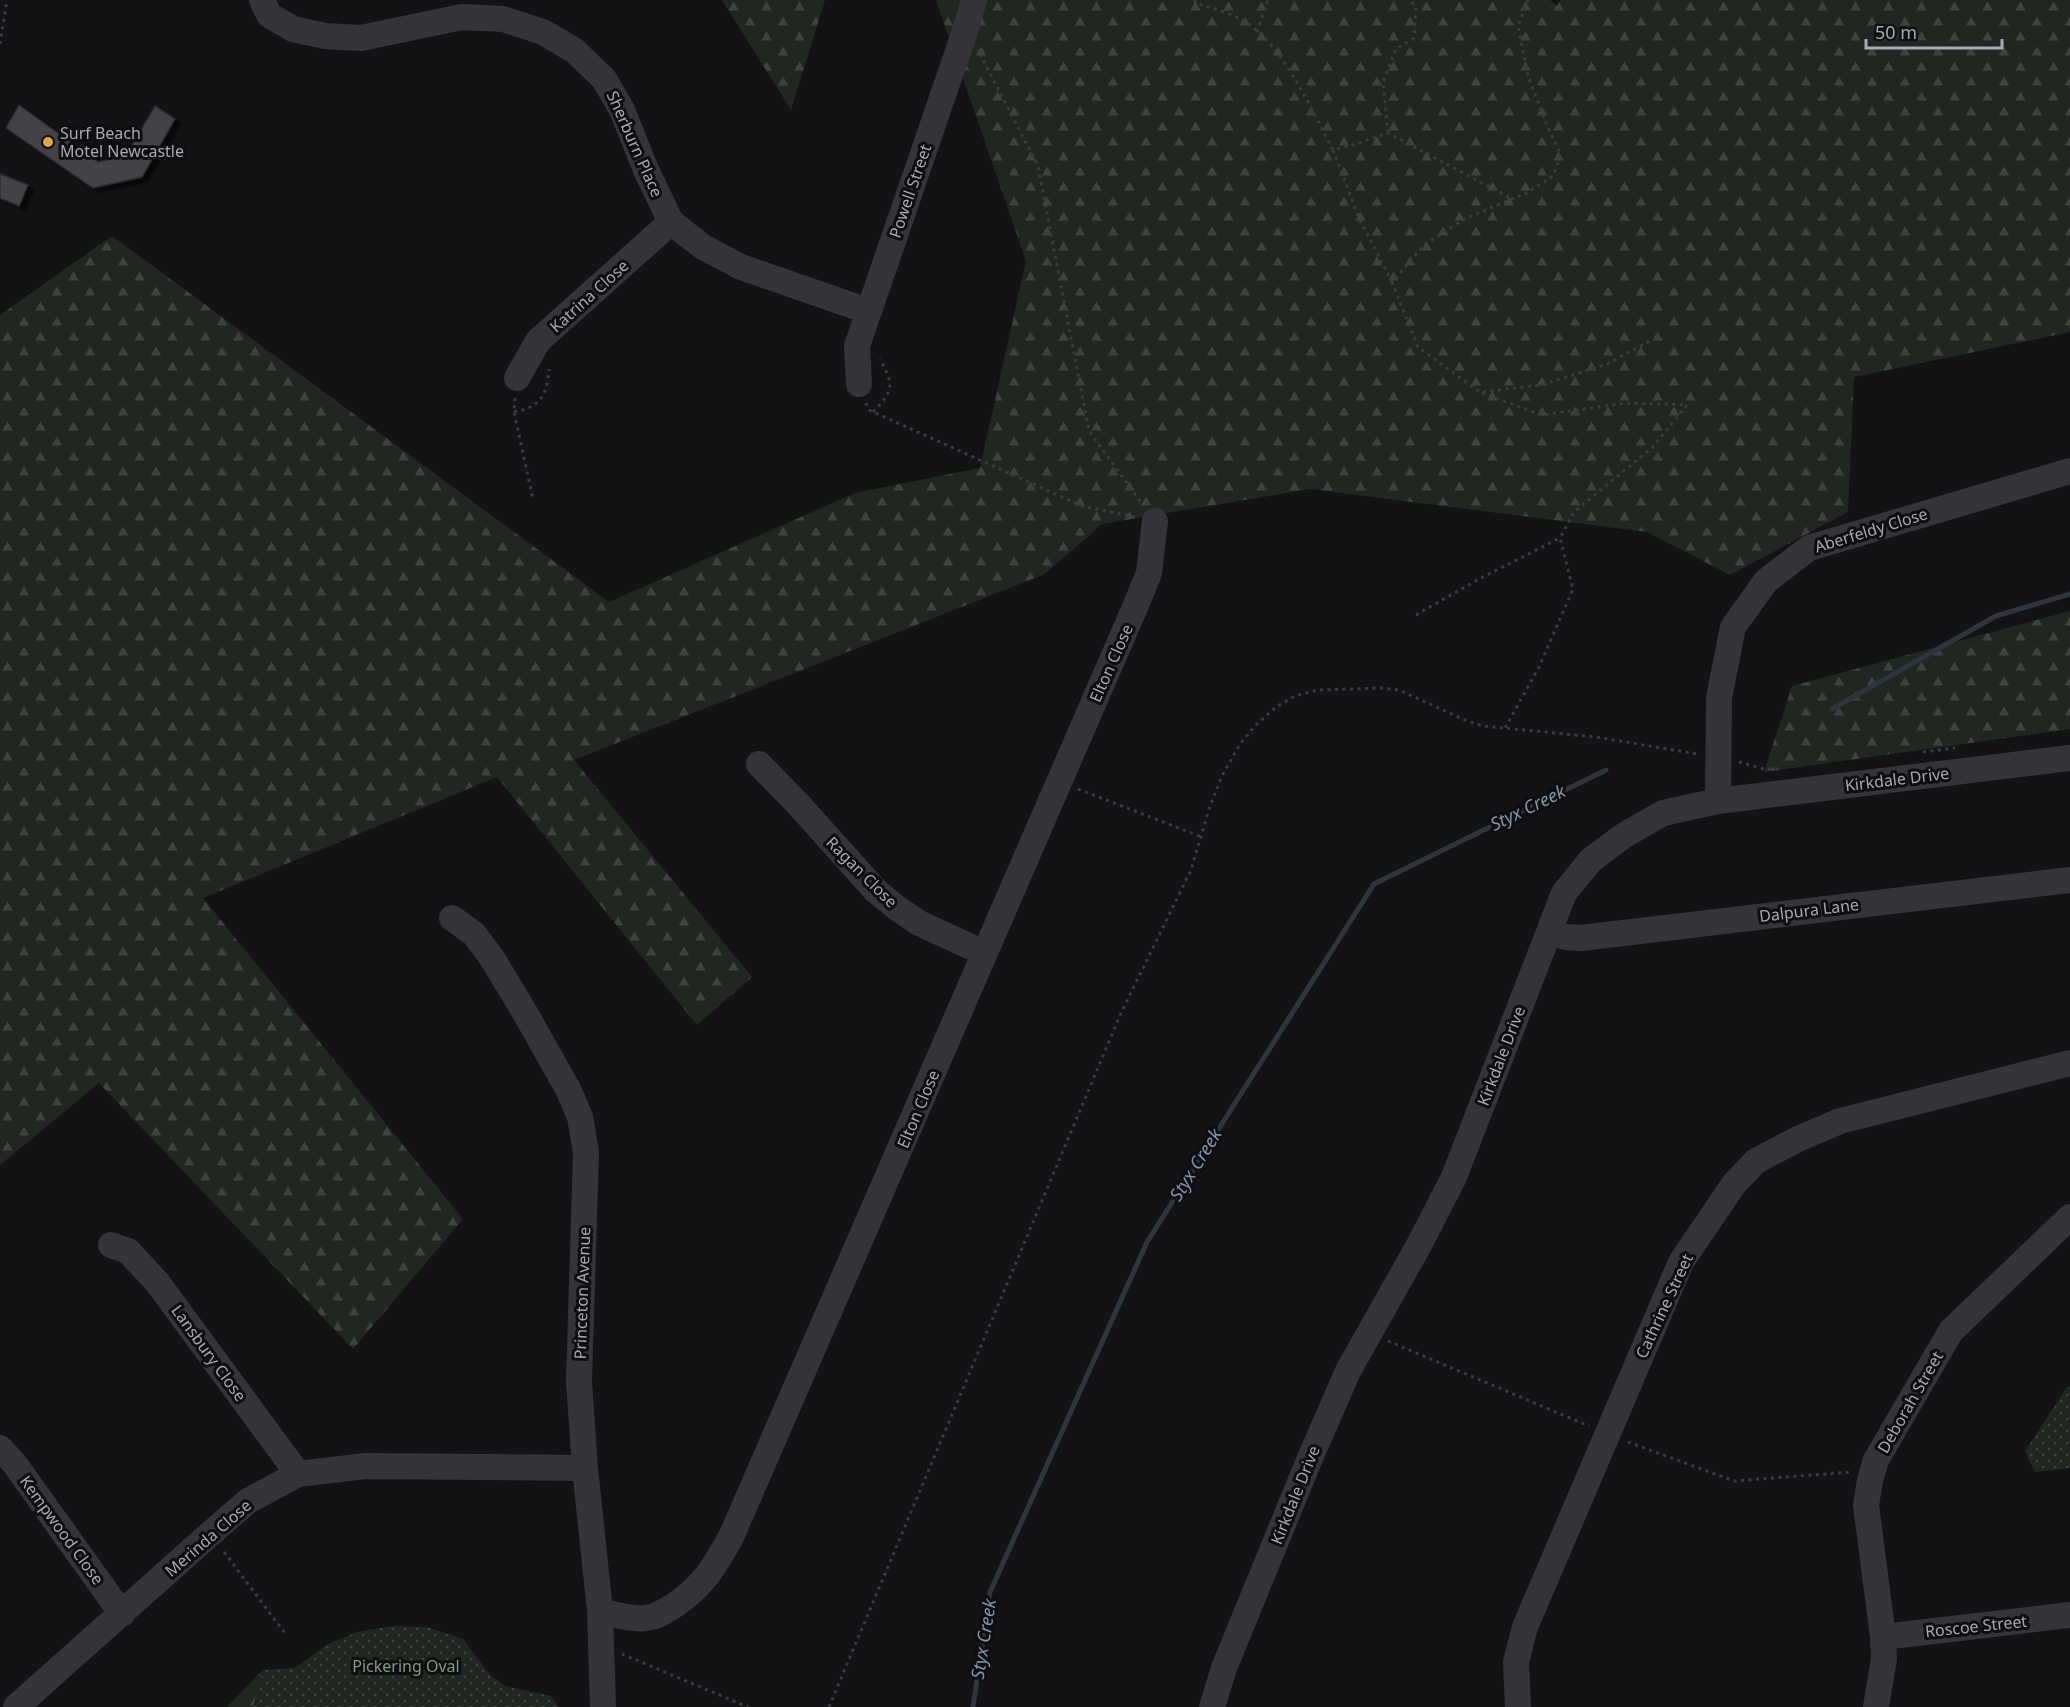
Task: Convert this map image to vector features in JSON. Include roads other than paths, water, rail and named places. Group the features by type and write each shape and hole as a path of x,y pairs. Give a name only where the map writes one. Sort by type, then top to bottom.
{"street":[{"name":"Sherburn Place","path":"262,0 269,15 293,29 325,36 361,38 462,17 503,19 543,32 575,51 604,79 622,110 646,170 671,222 703,247 741,267 868,310"},
{"name":"Powell Street","path":"859,384 857,346 974,0"},
{"name":"Katrina Close","path":"517,378 538,341 671,222"},
{"name":"Aberfeldy Close","path":"1718,801 1719,698 1733,627 1766,581 1809,548 2070,471"},
{"name":"Elton Close","path":"600,1611 647,1618 665,1612 694,1592 731,1538 1136,605 1149,573 1155,521"},
{"name":"Kirkdale Drive","path":"1212,1707 1224,1668 1348,1371 1419,1245 1454,1177 1564,893 1591,860 1623,836 1663,813 1718,801 2070,758"},
{"name":"Ragan Close","path":"759,765 883,897 919,923 984,953"},
{"name":"Dalpura Lane","path":"1550,930 1565,937 1581,938 2070,880"},
{"name":"Princeton Avenue","path":"452,918 474,934 492,958 569,1091 580,1118 586,1152 579,1382 585,1468 600,1611 603,1707"},
{"name":"Cathrine Street","path":"1518,1707 1516,1662 1525,1627 1681,1262 1734,1184 1756,1161 1798,1139 1840,1121 2070,1063"},
{"name":"Deborah Street","path":"1876,1707 1884,1659 1883,1636 1866,1505 1869,1480 1876,1460 1951,1331 2070,1217"},
{"name":"Lansbury Close","path":"111,1245 128,1251 157,1282 298,1474"},
{"name":"Kempwood Close","path":"0,1448 14,1462 122,1614"},
{"name":"Merinda Close","path":"16,1707 210,1533 249,1502 298,1474 366,1466 585,1468"},
{"name":"Roscoe Street","path":"1883,1636 2070,1615"}],"waterway":[{"path":"1832,709 1996,616 2070,594"},
{"name":"Styx Creek","path":"973,1707 990,1592 1147,1242 1374,884 1606,770"}],"place":[{"name":"Surf Beach Motel Newcastle","path":"48,142"}],"park label":[{"name":"Pickering Oval","path":"406,1666"}]}
